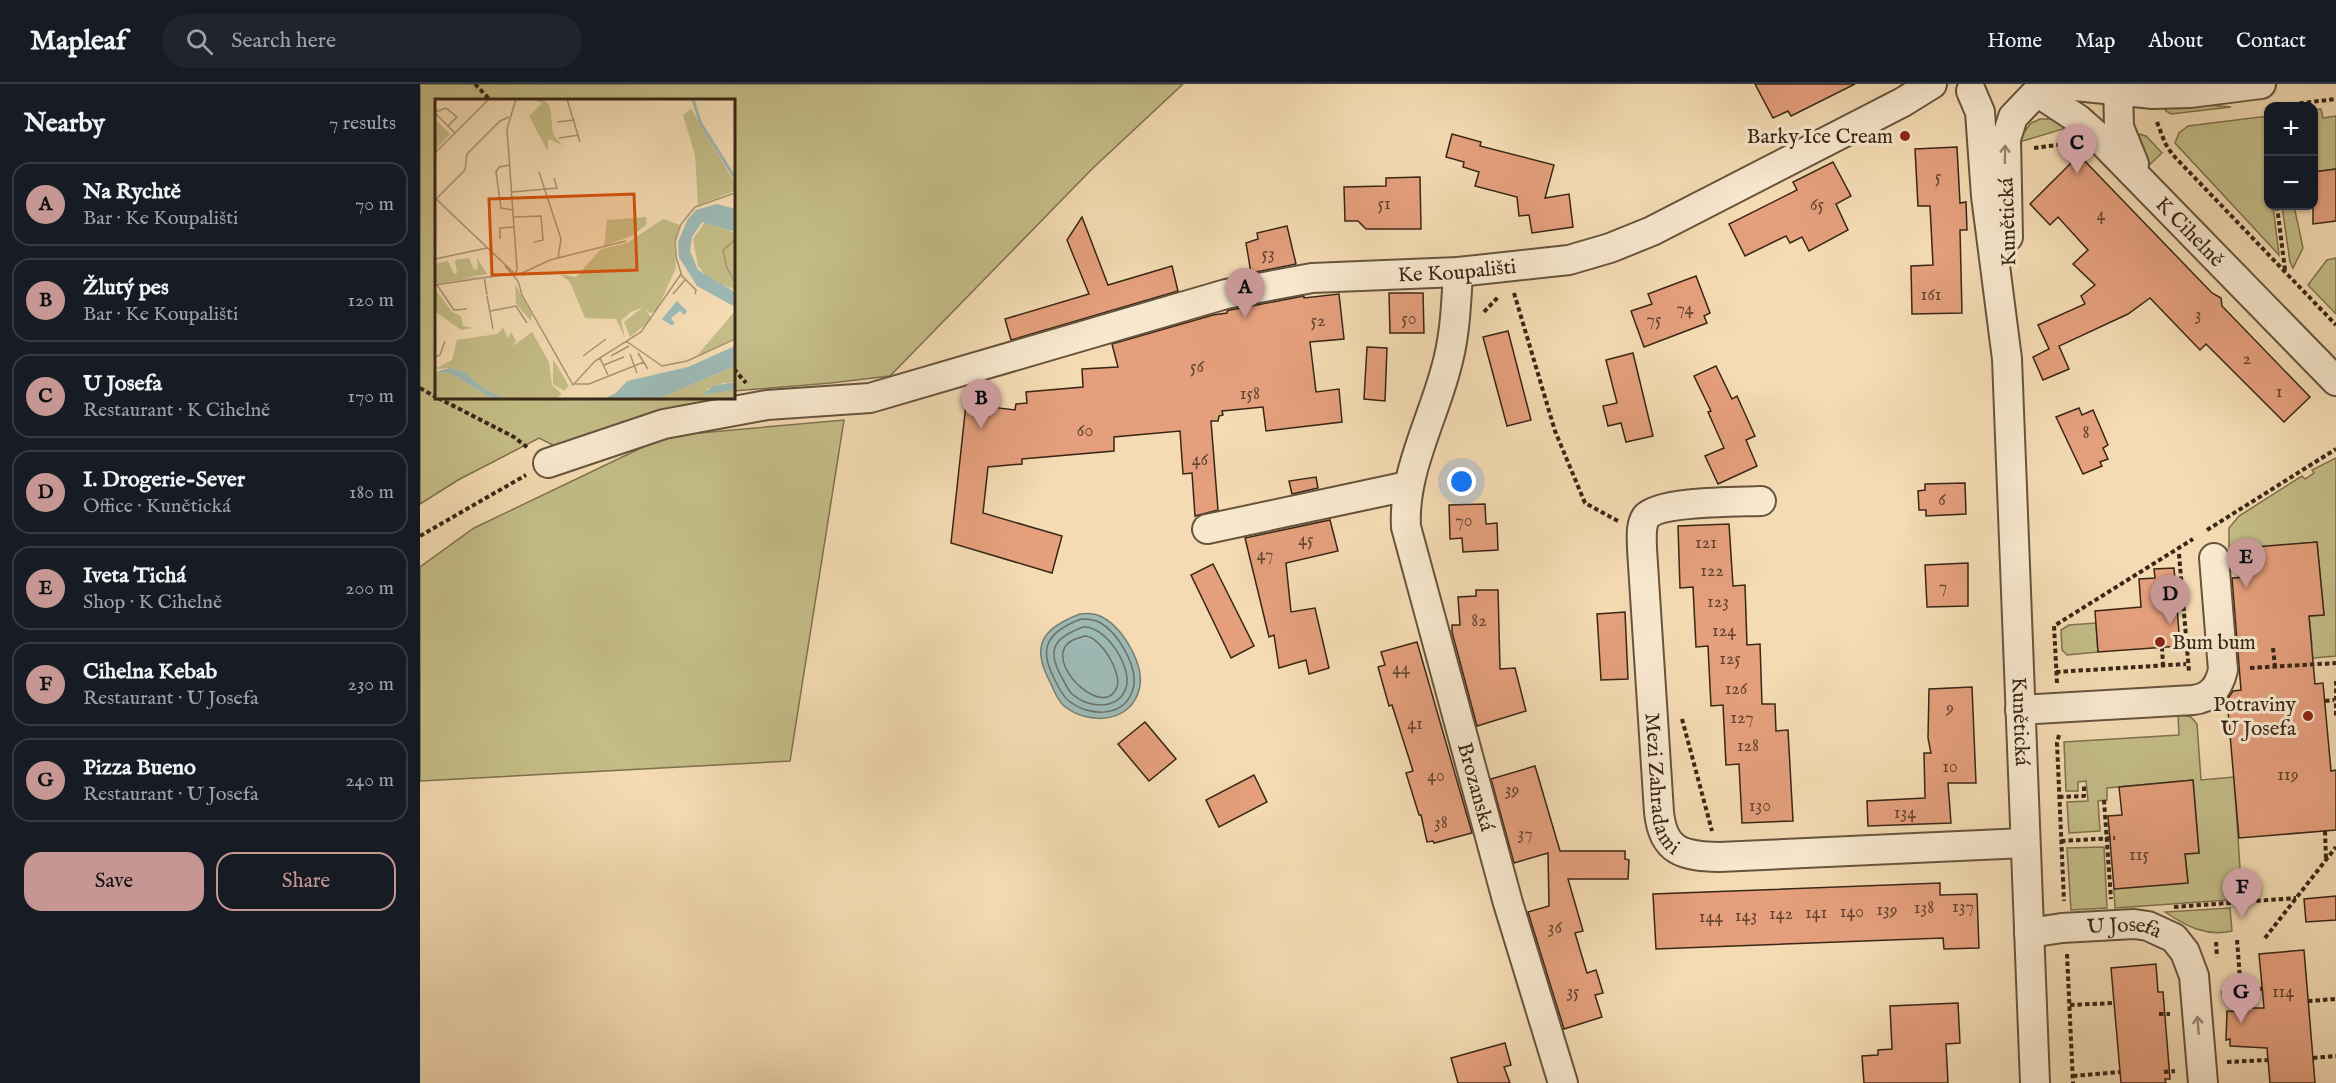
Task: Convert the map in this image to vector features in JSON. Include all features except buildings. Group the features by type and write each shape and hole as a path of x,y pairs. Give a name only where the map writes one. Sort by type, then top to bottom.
{"street":[{"name":"Ke Koupališti","path":"548,463 664,424 766,405 870,398 1226,294 1312,278 1458,272 1569,260 1610,248 1652,231 1903,102 1932,84"},
{"path":"1967,87 1987,101 2007,105 2016,103 2043,89 2118,88 2153,94 2190,93 2261,84"},
{"name":"Ke Koupališti","path":"1903,102 1967,87"},
{"name":"Kunětická","path":"1967,87 1980,112 1986,196 2007,359"},
{"path":"2118,88 2119,127 2122,138 2141,175 2163,201"},
{"name":"Kunětická","path":"2035,1083 2007,359 2010,286 2005,150 2013,117 2043,89"},
{"name":"K Cihelně","path":"2043,89 2078,118 2163,201 2336,381"},
{"name":"Brozanská","path":"1458,272 1454,340 1408,486 1405,507 1406,527 1508,903 1563,1083"},
{"path":"1207,529 1408,486"},
{"path":"1642,534 1646,518 1658,508 1761,501"},
{"name":"Mezi Zahradami","path":"1642,534 1659,812 1662,832 1672,847 1682,853 1719,857 2025,843"},
{"path":"2020,710 2193,700 2203,699 2211,694 2217,687 2223,670 2205,548"},
{"name":"U Josefa","path":"2029,933 2066,928 2134,924 2148,926 2174,938 2181,945 2194,976 2203,1083"}],"path":[{"path":"475,84 489,99"},
{"path":"2317,102 2336,99"},
{"path":"2157,122 2172,154 2336,325"},
{"path":"2005,150 2082,142 2096,135"},
{"path":"2277,210 2285,272"},
{"path":"1512,286 1555,431 1585,503 1642,534"},
{"path":"1479,318 1507,290"},
{"path":"420,388 435,396"},
{"path":"420,536 548,463 514,437 441,399"},
{"path":"2205,531 2336,449"},
{"path":"2073,1083 2059,797 2054,626 2205,548"},
{"path":"2162,647 2163,665"},
{"path":"2273,648 2275,667"},
{"path":"2056,672 2187,664"},
{"path":"2336,681 2334,700 2336,716"},
{"path":"2325,701 2334,700"},
{"path":"2059,797 2084,796 2084,785"},
{"path":"2104,800 2111,902"},
{"path":"2325,831 2326,860"},
{"path":"2061,841 2115,838"},
{"path":"2265,938 2336,847"},
{"path":"2168,908 2296,898"},
{"path":"2237,940 2241,991"},
{"path":"2220,993 2262,989"},
{"path":"2308,1001 2336,999"},
{"path":"2070,1005 2114,1003"},
{"path":"2313,1058 2336,1056"},
{"path":"2226,1062 2268,1060"},
{"path":"2073,1076 2120,1072"}],"shaded area":[{"path":"420,84 1183,84 1092,169 890,376 735,391 735,99 435,99 435,399 712,399 561,449 539,438 458,480 420,504"},
{"path":"2163,101 2231,107 2171,114 2166,111"},
{"path":"2318,109 2321,109 2323,118 2336,116 2336,169 2318,171"},
{"path":"2264,116 2264,210 2273,210 2279,255 2175,143 2179,133 2188,126"},
{"path":"2040,119 2056,119 2073,126 2016,143 2031,123"},
{"path":"2131,132 2146,136 2162,153 2147,167"},
{"path":"2283,210 2295,210 2303,248 2293,268 2290,262"},
{"path":"2336,258 2336,314 2308,285 2327,260"},
{"path":"844,420 790,761 420,781 420,567 474,528 666,436"},
{"path":"2336,458 2336,656 2279,661 2278,647 2312,645 2309,616 2324,615 2317,542 2229,550 2229,528 2239,516 2302,476 2305,479 2314,473 2312,470"},
{"path":"2096,623 2098,652 2067,655 2062,650 2061,630 2069,625"},
{"path":"2178,714 2191,717 2197,724 2201,780 2234,777 2242,899 2115,908 2114,889 2188,882 2185,854 2199,853 2193,780 2107,788 2107,800 2098,801 2100,831 2069,833 2067,802 2088,801 2086,781 2078,782 2078,791 2066,791 2064,742 2179,735"},
{"path":"2104,847 2107,908 2071,910 2067,848"},
{"path":"2230,908 2232,931 2214,933 2197,929 2165,912"}],"water":[{"path":"1080,614 1097,615 1110,622 1125,639 1136,659 1140,680 1139,690 1127,710 1117,715 1095,718 1073,712 1059,701 1044,669 1041,648 1044,639 1057,625"}],"place":[{"name":"Barky Ice Cream","path":"1905,136"},
{"name":"U Josefa","path":"2077,174"},
{"name":"Na Rychtě","path":"1245,318"},
{"name":"Žlutý pes","path":"981,429"},
{"name":"Iveta Tichá","path":"2246,588"},
{"name":"I. Drogerie-Sever","path":"2170,625"},
{"name":"Bum bum","path":"2160,642"},
{"name":"Potraviny U Josefa","path":"2308,716"},
{"name":"Cihelna Kebab","path":"2242,918"},
{"name":"Pizza Bueno","path":"2241,1023"}]}
